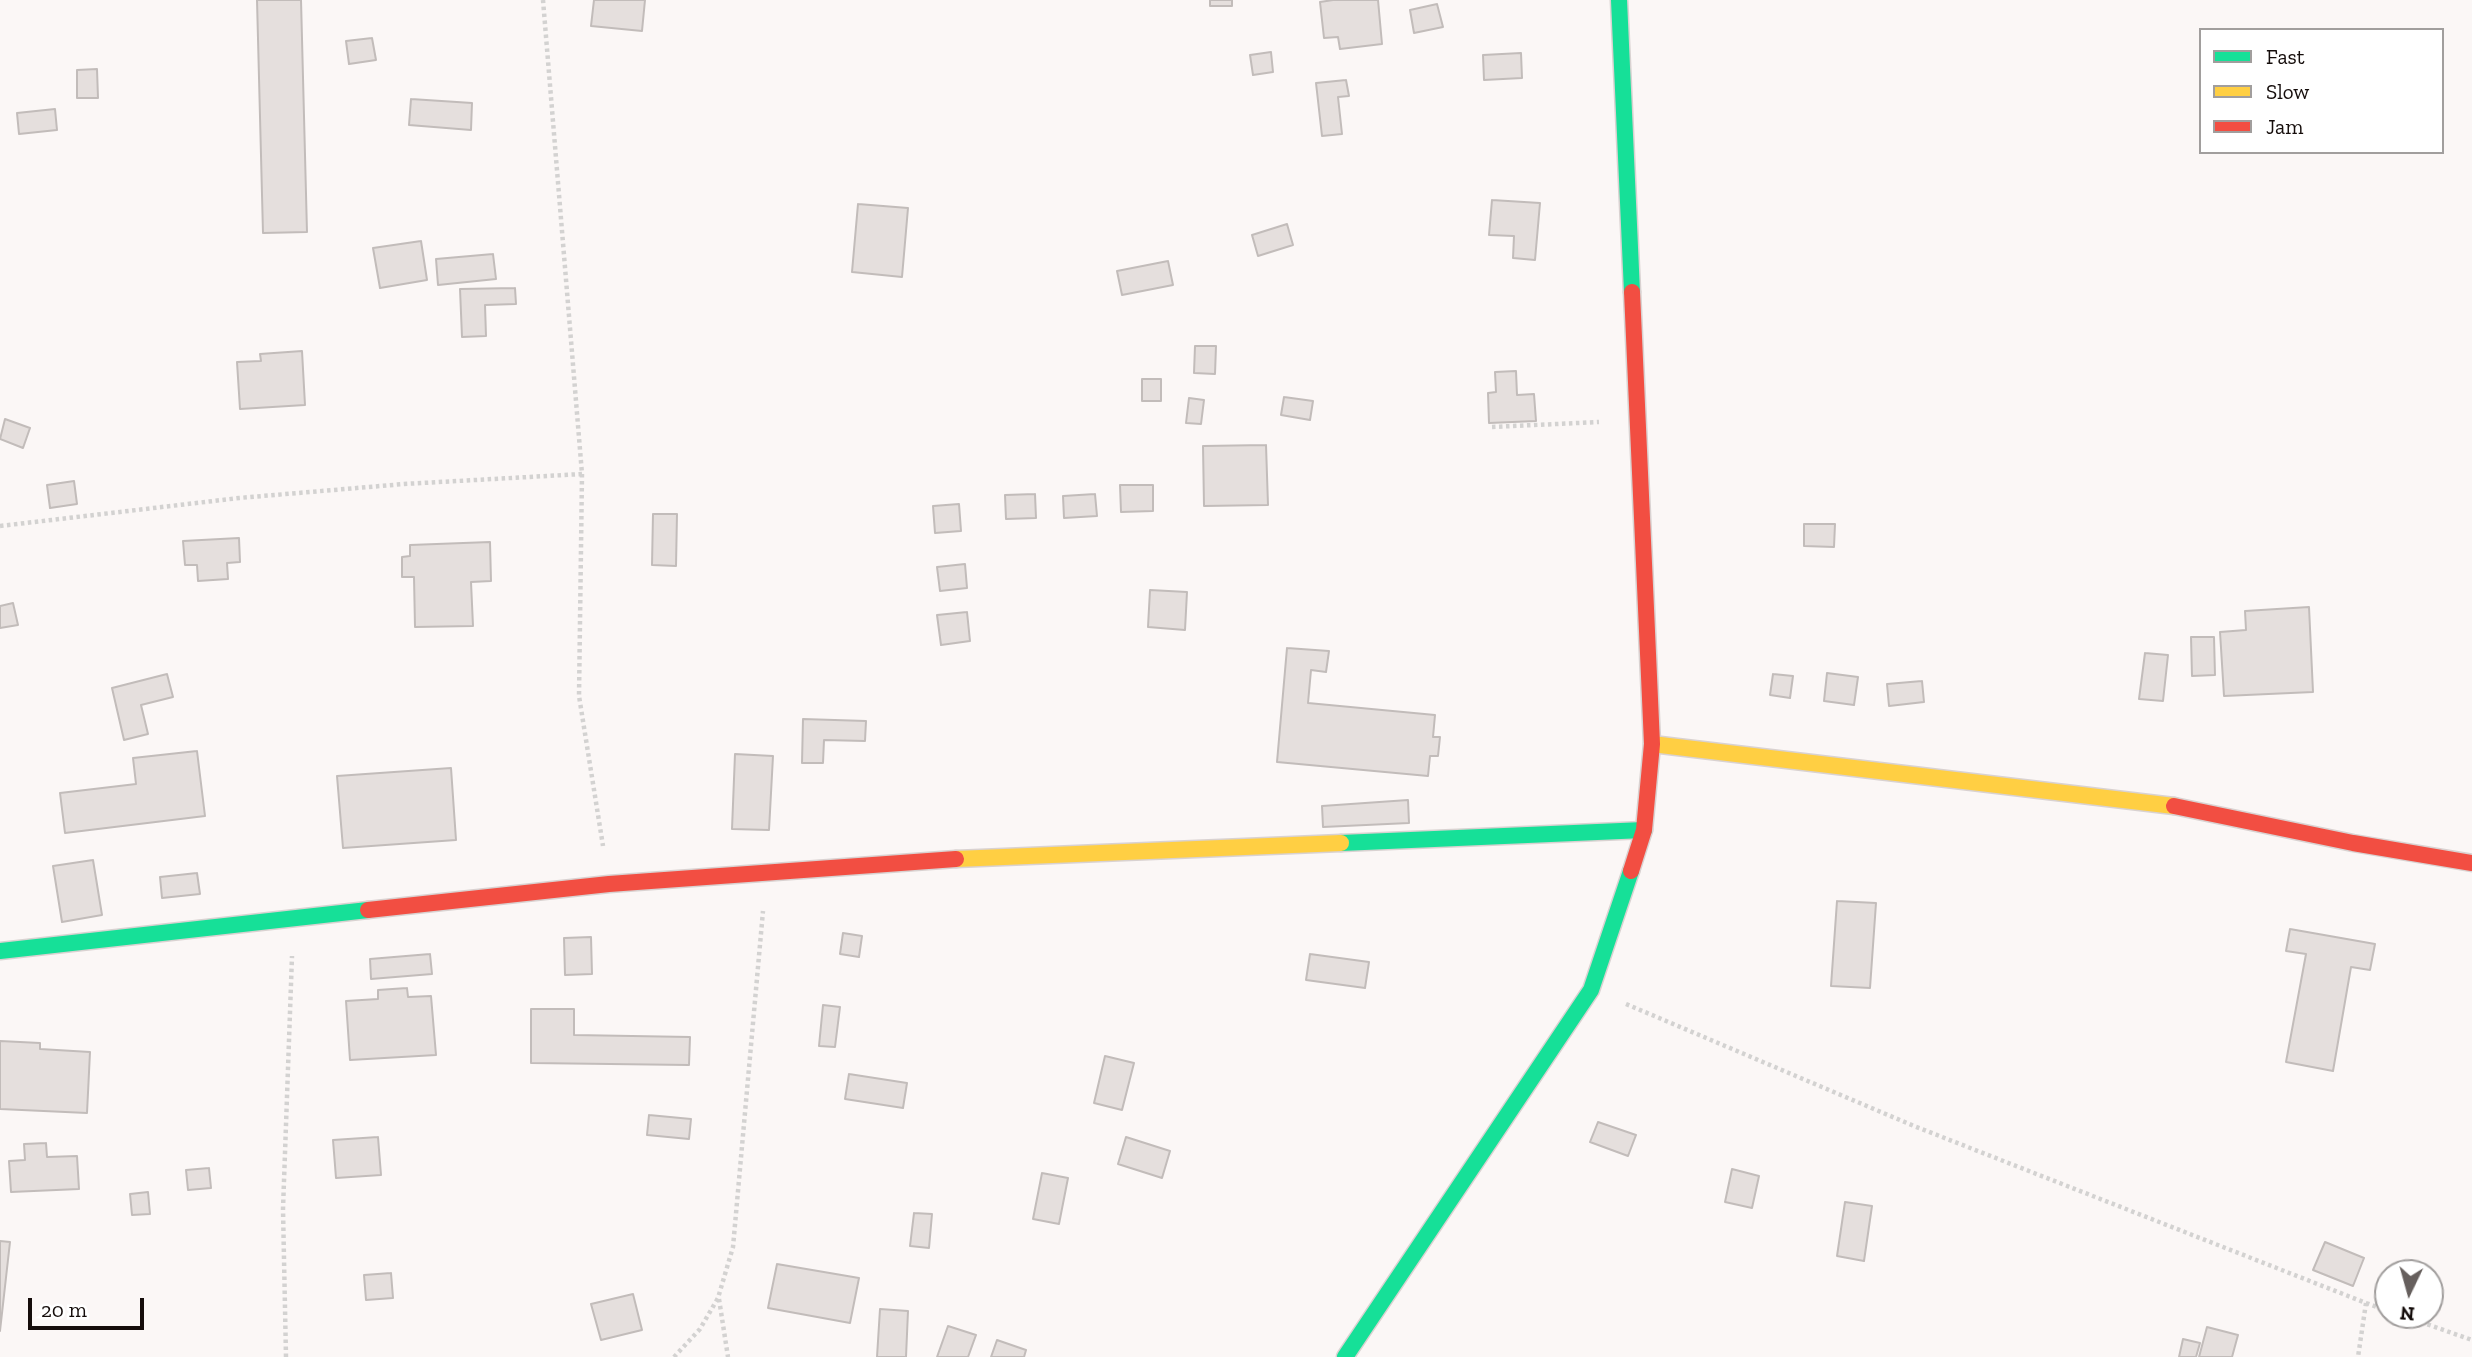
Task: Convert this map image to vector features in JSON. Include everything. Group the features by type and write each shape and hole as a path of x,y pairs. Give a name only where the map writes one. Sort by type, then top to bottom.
{"street":[{"path":"1345,1357 1591,990 1644,830 1652,744 1619,0"},
{"path":"1652,744 2157,803 2353,843 2472,863"},
{"path":"0,951 609,884 885,862 1644,830"}],"path":[{"path":"544,0 582,474 579,696 609,884"},
{"path":"1492,427 1636,420"},
{"path":"0,526 252,497 404,484 582,474"},
{"path":"674,1357 700,1329 719,1298 733,1247 766,871"},
{"path":"286,1357 283,1209 293,920"},
{"path":"1591,990 1914,1126 2374,1306"},
{"path":"719,1298 728,1357"},
{"path":"2358,1357 2366,1303"},
{"path":"2441,1329 2472,1340"}],"building":[{"path":"257,0 301,0 307,232 263,233"},
{"path":"594,0 645,0 642,31 591,26"},
{"path":"1210,0 1232,0 1232,6 1210,6"},
{"path":"1378,0 1382,44 1340,49 1338,37 1324,38 1320,2"},
{"path":"1437,4 1443,27 1414,33 1410,10"},
{"path":"372,38 376,60 349,64 346,41"},
{"path":"1271,52 1273,72 1253,75 1250,55"},
{"path":"1521,53 1522,78 1484,80 1483,55"},
{"path":"97,69 98,98 77,98 77,70"},
{"path":"1346,80 1349,96 1338,97 1342,134 1322,136 1316,83"},
{"path":"411,99 472,103 471,130 409,125"},
{"path":"55,109 57,130 19,134 17,113"},
{"path":"1492,200 1540,203 1535,260 1513,258 1514,236 1489,235"},
{"path":"858,204 908,208 902,277 852,272"},
{"path":"1287,224 1293,245 1258,256 1252,235"},
{"path":"421,241 427,280 380,288 373,248"},
{"path":"493,254 496,279 438,285 436,259"},
{"path":"1168,261 1173,285 1122,295 1117,271"},
{"path":"515,288 516,304 485,305 486,336 462,337 460,289"},
{"path":"1195,346 1216,346 1215,374 1194,373"},
{"path":"302,351 305,405 240,409 237,362 261,361 260,354"},
{"path":"1516,371 1517,395 1534,394 1536,421 1489,423 1488,393 1496,392 1495,372"},
{"path":"1142,379 1161,379 1161,401 1142,401"},
{"path":"1284,397 1313,401 1310,420 1281,415"},
{"path":"1189,398 1204,400 1201,424 1186,423"},
{"path":"5,419 30,428 23,448 0,439"},
{"path":"1266,445 1268,505 1204,506 1203,446"},
{"path":"74,481 77,504 50,508 47,485"},
{"path":"1120,485 1153,485 1153,511 1121,512"},
{"path":"1035,494 1036,518 1006,519 1005,495"},
{"path":"1095,494 1097,516 1064,518 1063,496"},
{"path":"959,504 961,531 935,533 933,506"},
{"path":"653,514 677,514 676,566 652,565"},
{"path":"1804,524 1835,524 1834,547 1804,546"},
{"path":"239,538 240,562 227,563 228,579 198,581 197,565 185,565 183,541"},
{"path":"490,542 491,581 471,582 473,626 415,627 414,577 402,577 402,557 410,556 410,545"},
{"path":"965,564 967,588 940,591 937,567"},
{"path":"1150,590 1187,592 1185,630 1148,627"},
{"path":"13,603 18,625 0,628 0,606"},
{"path":"2309,607 2313,692 2224,696 2220,632 2246,630 2245,611"},
{"path":"967,612 970,641 941,645 937,615"},
{"path":"2191,637 2214,637 2215,675 2192,676"},
{"path":"1287,648 1329,651 1326,672 1311,670 1308,703 1435,715 1433,737 1440,737 1438,756 1430,756 1428,776 1277,762"},
{"path":"2145,653 2168,655 2163,701 2139,699"},
{"path":"1827,673 1858,677 1854,705 1824,701"},
{"path":"167,674 173,697 141,705 148,734 124,740 112,688"},
{"path":"1773,674 1793,676 1790,698 1770,695"},
{"path":"1922,681 1924,702 1889,706 1887,684"},
{"path":"803,719 866,721 865,741 824,740 823,763 802,763"},
{"path":"197,751 205,816 65,833 60,793 136,784 133,758"},
{"path":"735,754 773,756 769,830 732,829"},
{"path":"451,768 456,840 343,848 337,776"},
{"path":"1408,800 1409,823 1323,827 1322,806"},
{"path":"93,860 102,915 62,922 53,866"},
{"path":"197,873 200,894 162,898 160,877"},
{"path":"1837,901 1876,903 1870,988 1831,986"},
{"path":"2290,929 2375,944 2370,970 2351,967 2333,1071 2286,1062 2306,954 2286,951"},
{"path":"843,933 862,936 859,957 840,954"},
{"path":"591,937 592,974 565,975 564,938"},
{"path":"430,954 432,974 371,979 370,959"},
{"path":"1310,954 1369,962 1365,988 1306,980"},
{"path":"407,988 408,997 431,996 436,1055 350,1060 346,1001 378,999 378,990"},
{"path":"823,1005 840,1007 835,1047 819,1046"},
{"path":"531,1009 574,1009 574,1035 690,1037 689,1065 531,1063"},
{"path":"0,1041 40,1043 40,1049 90,1052 87,1113 0,1109"},
{"path":"1105,1056 1134,1063 1122,1110 1094,1103"},
{"path":"849,1074 907,1083 903,1108 845,1099"},
{"path":"649,1115 691,1119 689,1139 647,1135"},
{"path":"1598,1122 1636,1135 1628,1156 1590,1142"},
{"path":"378,1137 381,1175 336,1178 333,1140"},
{"path":"1126,1137 1170,1151 1162,1178 1118,1164"},
{"path":"46,1143 47,1157 77,1156 79,1189 11,1192 9,1161 25,1160 24,1144"},
{"path":"209,1168 211,1188 188,1190 186,1170"},
{"path":"1732,1169 1759,1176 1752,1208 1725,1202"},
{"path":"1042,1173 1068,1178 1059,1224 1033,1219"},
{"path":"148,1192 150,1214 132,1215 130,1194"},
{"path":"1845,1202 1872,1206 1864,1261 1837,1256"},
{"path":"914,1213 932,1214 929,1248 910,1246"},
{"path":"0,1241 10,1242 0,1331"},
{"path":"2325,1242 2364,1258 2353,1286 2313,1270"},
{"path":"777,1264 859,1278 850,1323 768,1308"},
{"path":"391,1273 393,1298 366,1300 364,1275"},
{"path":"633,1294 642,1330 601,1340 591,1304"},
{"path":"880,1309 908,1311 906,1357 877,1357"},
{"path":"948,1326 976,1335 968,1357 937,1357"},
{"path":"2207,1327 2238,1335 2232,1357 2199,1357"},
{"path":"2183,1339 2200,1343 2196,1357 2179,1357"},
{"path":"997,1340 1026,1350 1024,1357 991,1357"}],"traffic: fast":[{"path":"1619,0 1632,292"},
{"path":"1341,843 1644,830"},
{"path":"1345,1357 1591,990 1631,871"},
{"path":"0,951 368,910"}],"traffic: slow":[{"path":"1652,744 2174,806"},
{"path":"956,859 1341,843"}],"traffic: jam":[{"path":"1631,871 1644,830 1652,744 1632,292"},
{"path":"2174,806 2353,843 2472,863"},
{"path":"368,910 609,884 956,859"}]}
